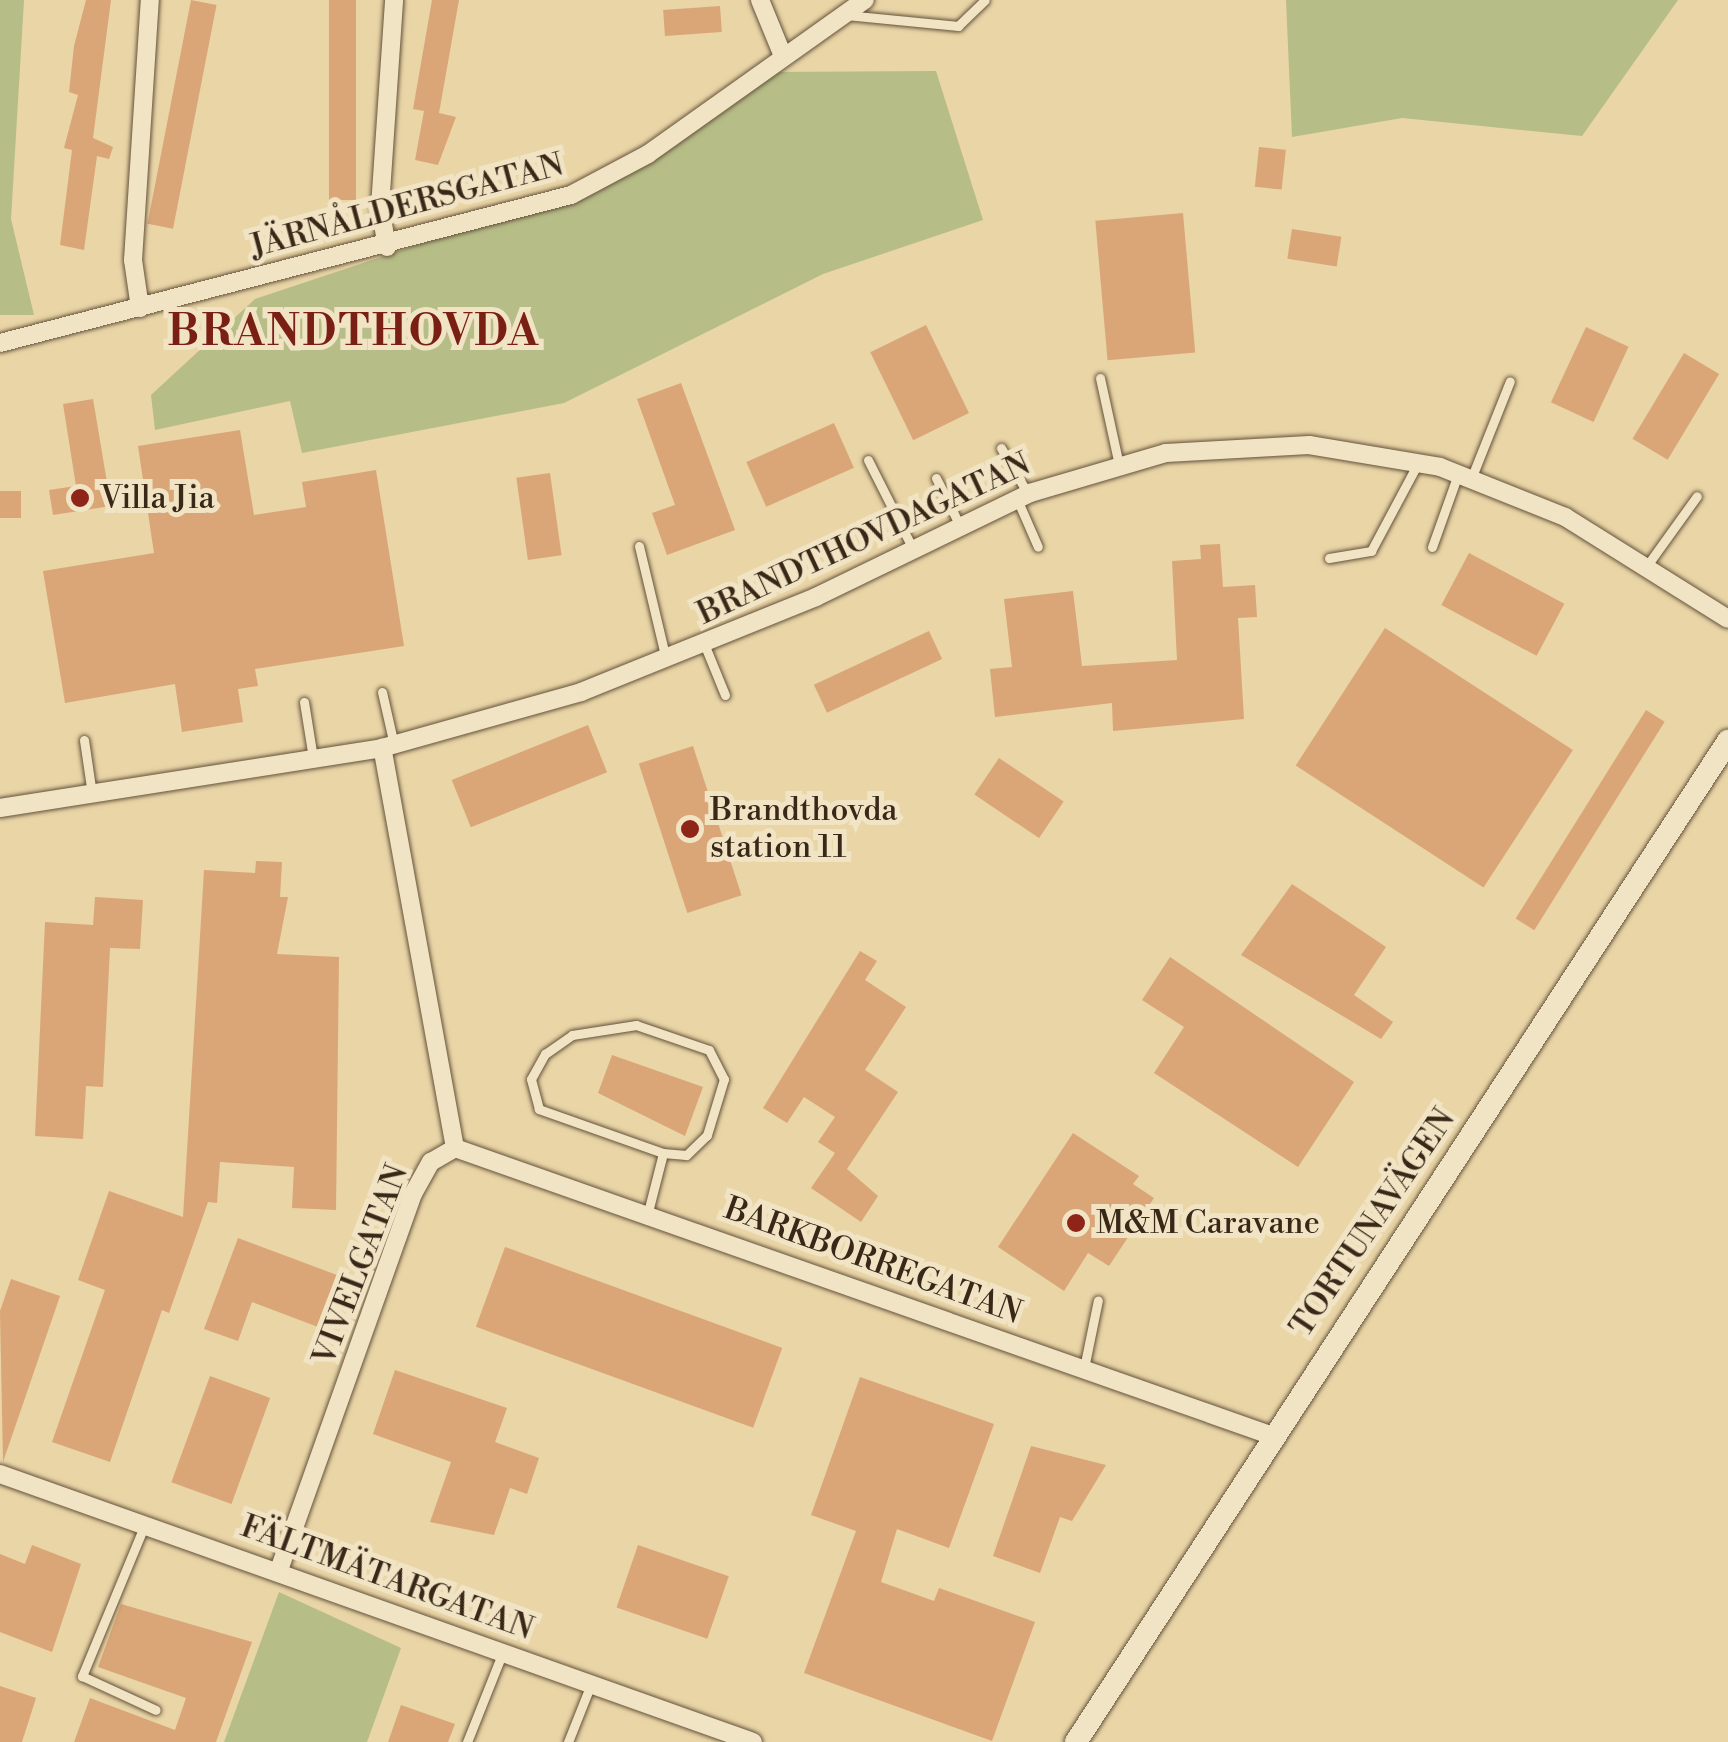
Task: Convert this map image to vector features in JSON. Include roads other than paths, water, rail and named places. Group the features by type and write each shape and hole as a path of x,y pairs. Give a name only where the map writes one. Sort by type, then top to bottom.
{"street":[{"path":"140,308 133,260 150,0"},
{"path":"387,247 380,207 394,0"},
{"path":"760,0 783,56"},
{"name":"JÄRNÅLDERSGATAN","path":"0,343 387,247 594,184 865,0"},
{"name":"BRANDTHOVDAGATAN","path":"0,808 92,797 388,747 705,646 1022,496 1119,464 1310,445 1418,462 1465,476 1564,516 1728,619"},
{"name":"TORTUNAVÄGEN","path":"1076,1742 1270,1436 1728,742"},
{"name":"VIVELGATAN","path":"279,1570 414,1194 431,1162 455,1148 388,747"},
{"name":"BARKBORREGATAN","path":"455,1148 648,1212 1270,1436"},
{"name":"FÄLTMÄTARGATAN","path":"0,1474 279,1570 753,1742"}],"lane":[{"path":"844,15 958,26 984,0"},
{"path":"1100,378 1119,464"},
{"path":"1432,547 1510,381"},
{"path":"1001,448 1038,547"},
{"path":"868,460 913,549"},
{"path":"1329,558 1371,551 1418,462"},
{"path":"936,478 960,526"},
{"path":"1646,567 1697,496"},
{"path":"639,546 666,661"},
{"path":"705,646 725,695"},
{"path":"382,692 388,747"},
{"path":"304,702 314,760"},
{"path":"84,740 92,797"},
{"path":"636,1025 709,1050 724,1080 707,1134 686,1155 663,1154 539,1109 530,1079 545,1054 572,1035 636,1025"},
{"path":"648,1212 663,1154"},
{"path":"1084,1368 1098,1300"},
{"path":"145,1524 82,1676 156,1710"},
{"path":"467,1742 503,1652"},
{"path":"568,1742 591,1684"}],"place":[{"name":"Villa Jia","path":"80,498"},
{"name":"Brandthovda station 11","path":"690,829"},
{"name":"M&M Caravane","path":"1076,1223"}],"district":[{"name":"BRANDTHOVDA","path":"354,333"}]}
